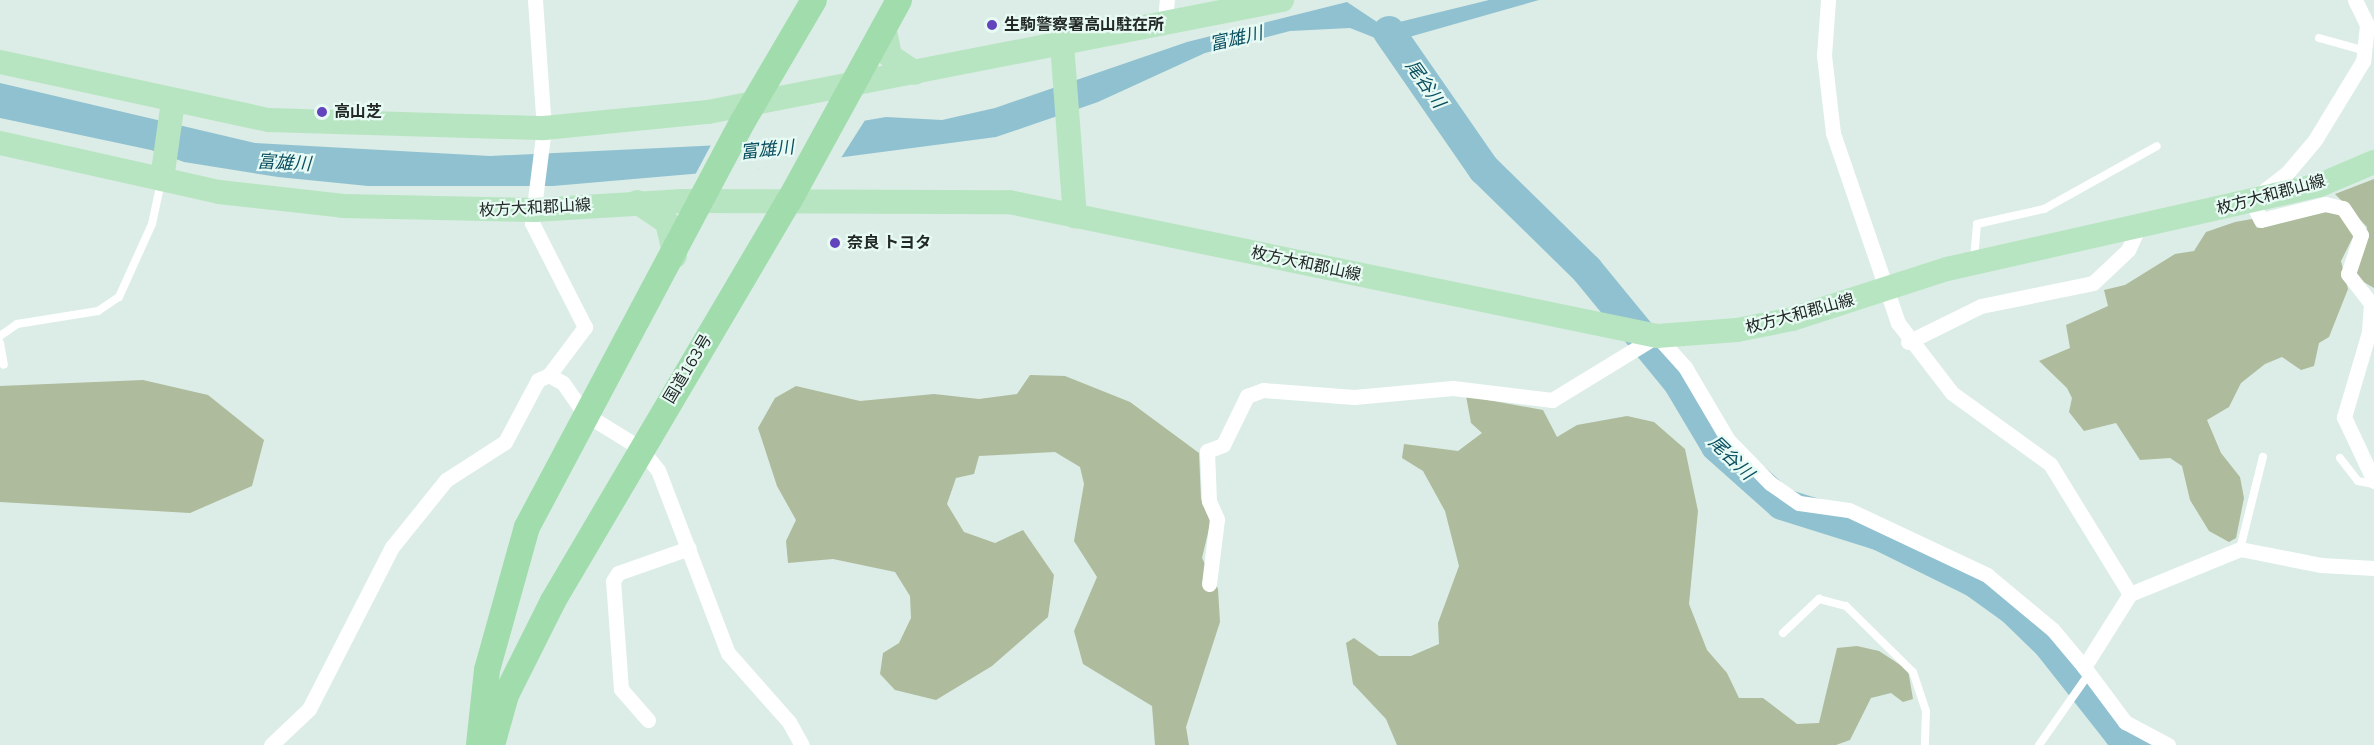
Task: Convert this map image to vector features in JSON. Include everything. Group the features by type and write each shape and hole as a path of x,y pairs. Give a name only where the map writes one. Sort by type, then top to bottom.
{"highway":[{"path":"479,745 487,670 515,564 536,508 585,414 675,256 748,112 814,0"},
{"name":"国道163号","path":"492,745 525,653 640,448 789,201 899,0"}],"main road":[{"path":"0,62 172,102 269,120 543,137 748,112 853,85 1062,44 1166,10 1282,0"},
{"path":"884,27 890,56 915,73"},
{"path":"1062,44 1076,185 1076,217"},
{"path":"162,179 172,102"},
{"name":"枚方大和郡山線","path":"0,143 219,192 343,206 535,210 638,202 708,191 789,201 1009,202 1657,336 1737,330 1974,263 2138,229 2320,185 2374,162"},
{"path":"638,202 667,222 675,256"}],"street":[{"path":"272,745 309,709 392,547 446,480 505,442 538,380 549,375 585,327 533,231 543,137 535,0"},
{"path":"1828,0 1824,55 1833,133 1885,290 1908,342 1952,393 2050,464 2130,594"},
{"path":"2355,0 2367,25 2366,51 2315,141 2286,173 2251,201 2261,220 2325,204 2343,208 2361,235 2348,274 2371,303 2369,332 2344,417 2374,483"},
{"path":"1908,342 1981,306 2093,283 2128,250 2138,229"},
{"path":"1209,584 1217,519 1209,501 1207,451 1223,445 1247,396 1263,390 1354,397 1453,388 1552,400 1657,336 1685,367 1728,440 1770,483 1799,503 1849,510 1987,575 2031,608 2086,671 2125,722 2168,745"},
{"path":"549,375 563,383 585,414 640,448 665,482 728,653 789,722 802,745"},
{"path":"648,720 621,689 613,581 618,573 689,548"},
{"path":"2086,671 2130,594 2240,549 2321,565 2374,568"}],"lane":[{"path":"2319,38 2366,51"},
{"path":"1974,263 1977,224 2044,209 2157,146"},
{"path":"0,336 17,324 98,311 119,297 152,224 162,179"},
{"path":"0,343 4,365"},
{"path":"2240,549 2263,457"},
{"path":"2340,458 2358,481 2374,483"},
{"path":"1783,633 1819,599 1846,606 1913,672 1926,711 1925,745"},
{"path":"2042,743 2086,671"}],"green space":[{"path":"2374,179 2374,288 2355,277 2367,227 2335,194"},
{"path":"2325,212 2337,213 2355,233 2341,261 2348,289 2329,337 2319,343 2314,366 2301,370 2282,357 2265,364 2241,383 2229,407 2207,420 2221,453 2240,477 2244,498 2236,538 2229,542 2209,531 2190,500 2182,466 2170,458 2140,460 2116,423 2084,431 2069,412 2072,398 2067,388 2039,361 2070,348 2066,325 2108,306 2104,290 2125,285 2175,254 2194,251 2206,232 2252,219 2257,228"},
{"path":"1030,375 1065,376 1130,402 1199,453 1201,499 1211,520 1202,558 1218,589 1220,622 1186,727 1189,745 1155,745 1152,706 1083,664 1074,631 1097,577 1074,541 1084,484 1080,467 1055,452 979,456 974,474 956,478 947,504 964,532 995,543 1023,530 1054,575 1048,617 992,666 936,700 895,690 880,674 883,653 899,643 911,618 910,596 895,572 833,559 788,563 786,541 796,520 777,486 758,428 775,398 796,386 860,401 934,394 979,399 1017,394"},
{"path":"143,380 208,395 264,440 252,486 190,513 0,502 0,386"},
{"path":"1466,396 1543,410 1557,437 1577,425 1627,416 1654,422 1685,449 1698,511 1689,604 1707,650 1727,673 1739,698 1763,698 1797,724 1819,723 1837,648 1857,646 1879,651 1908,670 1913,699 1903,702 1891,693 1871,698 1850,740 1836,745 1397,745 1386,719 1353,684 1346,643 1354,638 1379,656 1411,656 1439,644 1438,623 1459,566 1445,511 1423,471 1402,458 1404,444 1458,451 1482,433 1471,423"}],"water":[{"name":"富雄川","path":"1489,0 1539,0 1388,43 1350,28 1290,31 1205,53 1098,102 996,137 761,168 553,186 368,186 278,177 184,162 151,150 0,118 0,83 255,143 490,156 722,145 886,117 942,120 995,108 1187,42 1347,2 1383,26"}],"pier":[{"path":"867,117 841,158 694,177 712,143"}],"waterway":[{"name":"尾谷川","path":"1389,32 1484,169 1587,270 1679,382 1717,446 1782,504 1878,534 1974,581 2013,609 2049,644 2120,734 2141,745"}],"place":[{"name":"生駒警察署高山駐在所","path":"992,25"},
{"name":"高山芝","path":"322,112"},
{"name":"奈良 トヨタ","path":"835,243"}]}
